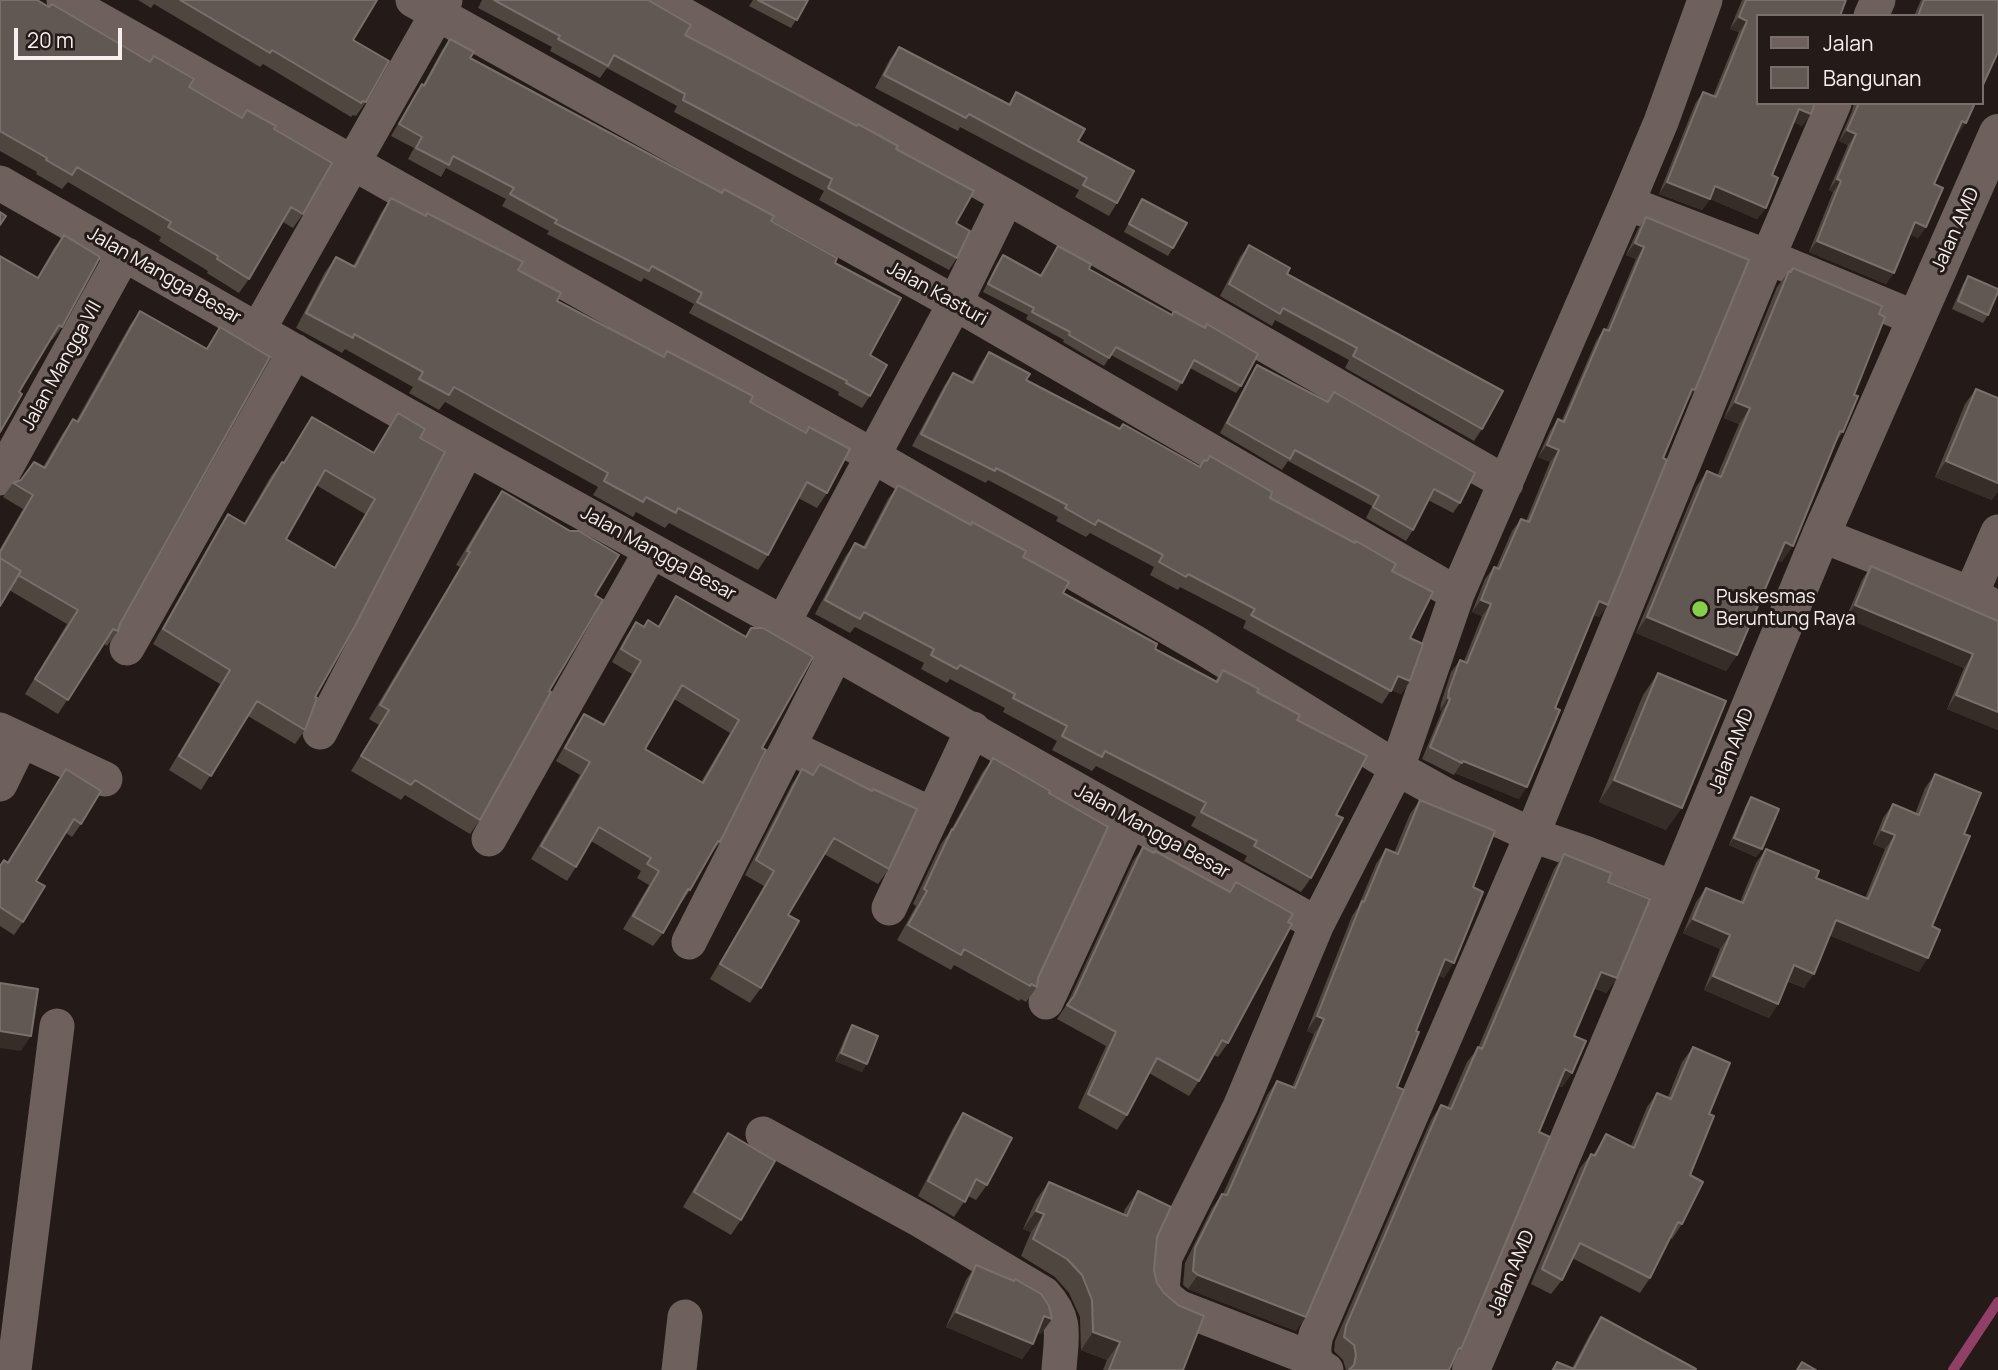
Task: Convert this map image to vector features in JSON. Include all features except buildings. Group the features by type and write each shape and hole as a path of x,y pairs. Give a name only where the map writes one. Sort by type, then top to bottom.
{"street":[{"path":"64,0 873,456 1199,645 1397,768 1449,797 1532,835 1675,889"},
{"path":"657,0 1007,197 1506,484"},
{"path":"1321,1365 1178,1307 1162,1290 1165,1257 1240,1107 1317,924 1397,768 1457,594 1661,122 1705,0"},
{"path":"258,330 355,163 432,4"},
{"name":"Jalan Kasturi","path":"432,4 1457,594"},
{"path":"1321,1365 1313,1348 1316,1335 1532,835 1832,105"},
{"name":"Jalan AMD","path":"1471,1370 1675,889 1821,535 1998,133"},
{"name":"Jalan Mangga Besar","path":"0,183 467,449 974,729 1317,924"},
{"path":"783,623 955,303 1007,197"},
{"path":"1627,203 1768,257 1917,319"},
{"name":"Jalan Mangga VII","path":"0,478 117,266 127,255"},
{"path":"127,648 295,351"},
{"path":"320,732 467,449"},
{"path":"1821,535 1984,602 1998,532"},
{"path":"489,839 652,551"},
{"path":"688,942 836,653"},
{"path":"889,908 974,729"},
{"path":"0,784 11,736 105,779"},
{"path":"789,747 933,815"},
{"path":"1045,1002 1130,820"},
{"path":"14,1370 57,1026"},
{"path":"763,1134 922,1222 1044,1294 1056,1307 1061,1321 1059,1370"},
{"path":"679,1370 685,1317"}],"waterway":[{"path":"1953,1370 1998,1302"}],"place":[{"name":"Puskesmas Beruntung Raya","path":"1700,609"}]}
